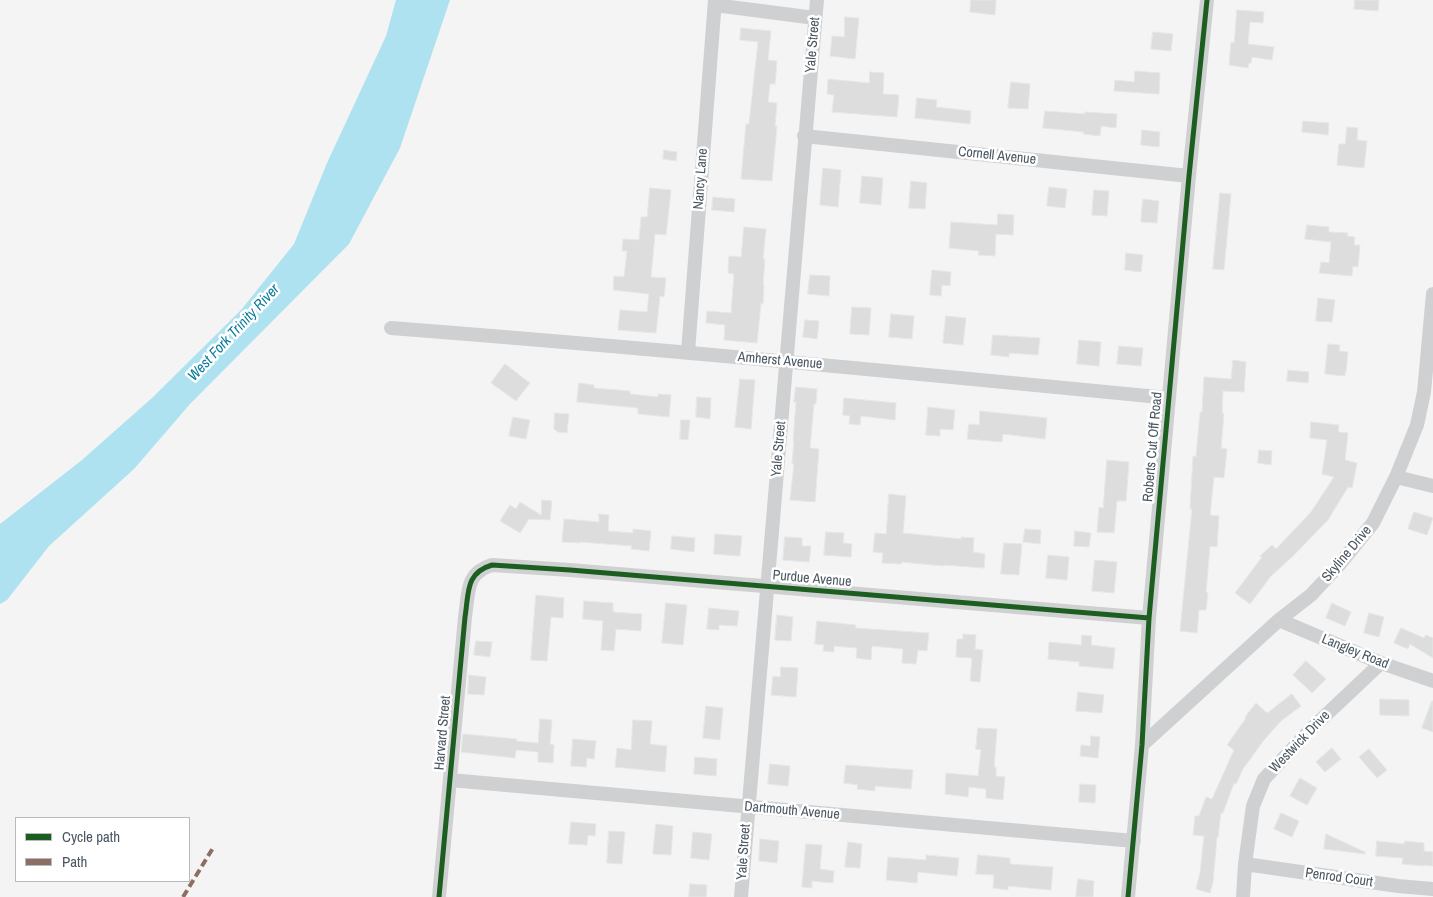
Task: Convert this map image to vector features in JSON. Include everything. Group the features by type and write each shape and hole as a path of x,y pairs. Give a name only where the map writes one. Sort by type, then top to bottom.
{"street":[{"name":"Yale Street","path":"740,897 817,0"},
{"name":"Roberts Cut Off Road","path":"1128,897 1142,745 1149,618 1207,0"},
{"path":"715,3 815,18"},
{"name":"Nancy Lane","path":"688,352 715,3"},
{"name":"Cornell Avenue","path":"804,136 1189,176"},
{"name":"Skyline Drive","path":"1142,745 1278,620 1311,595 1339,565 1373,523 1396,477 1417,425 1424,392 1433,303"},
{"name":"Amherst Avenue","path":"391,328 688,352 1169,398"},
{"path":"1396,477 1433,486"},
{"name":"Purdue Avenue","path":"476,574 482,568 492,565 570,570 1149,618"},
{"name":"Harvard Street","path":"439,897 465,617 471,580 476,574"},
{"name":"Langley Road","path":"1278,620 1381,663 1433,680"},
{"name":"Westwick Drive","path":"1242,897 1253,806 1264,779 1310,730 1381,663"},
{"name":"Dartmouth Avenue","path":"450,780 1134,841"},
{"name":"Penrod Court","path":"1245,864 1398,886 1433,889"}],"water":[{"name":"West Fork Trinity River","path":"396,0 450,0 400,148 349,244 190,404 134,469 49,546 7,600 0,604 0,524 82,460 152,398 241,310 294,244 327,163 386,36"}],"building":[{"path":"971,0 996,0 995,15 970,12"},
{"path":"1355,0 1379,0 1378,11 1354,9"},
{"path":"1237,10 1264,12 1263,23 1250,22 1248,44 1274,47 1272,60 1252,57 1248,68 1229,65 1231,42 1234,43"},
{"path":"845,17 859,18 855,59 830,56 832,36 844,37"},
{"path":"741,28 771,31 768,60 777,61 775,84 770,84 768,102 777,103 772,181 741,179 746,124 749,124 758,42 740,40"},
{"path":"1153,32 1173,34 1171,51 1151,49"},
{"path":"1135,71 1160,73 1159,94 1114,91 1115,80 1134,82"},
{"path":"870,72 884,73 883,94 899,95 897,117 832,112 834,95 827,94 828,79 869,83"},
{"path":"1011,82 1030,84 1028,109 1008,108"},
{"path":"917,98 937,100 936,107 971,111 970,124 915,118"},
{"path":"1045,111 1117,114 1116,128 1101,126 1100,136 1083,134 1084,132 1043,128"},
{"path":"1303,121 1329,123 1328,135 1302,132"},
{"path":"1347,127 1358,128 1357,140 1367,141 1364,168 1337,165 1339,144 1345,144"},
{"path":"1142,130 1160,132 1159,147 1141,145"},
{"path":"664,150 677,152 676,161 663,159"},
{"path":"823,168 841,170 838,207 820,205"},
{"path":"862,176 883,178 881,205 860,203"},
{"path":"911,181 927,183 925,209 909,208"},
{"path":"1049,187 1067,189 1065,208 1047,206"},
{"path":"650,188 671,190 666,235 655,234 651,277 666,278 664,297 660,296 656,333 618,330 620,310 647,312 649,294 613,290 614,276 624,277 627,251 622,251 623,239 639,240 641,217 647,217"},
{"path":"1094,190 1109,191 1107,216 1092,215"},
{"path":"1220,193 1231,194 1224,270 1213,269"},
{"path":"713,197 735,199 734,212 712,210"},
{"path":"1143,199 1159,201 1157,223 1141,222"},
{"path":"998,214 1014,215 1013,235 996,234 995,256 978,255 979,251 949,248 951,222 997,225"},
{"path":"1307,225 1329,227 1329,232 1348,233 1347,236 1355,237 1354,245 1360,245 1358,267 1353,266 1352,276 1319,273 1321,262 1329,263 1331,242 1305,239"},
{"path":"744,227 766,229 763,259 765,259 763,304 761,303 757,343 724,340 725,325 706,323 707,311 731,313 734,274 728,273 729,256 741,257"},
{"path":"1126,253 1143,255 1141,272 1125,270"},
{"path":"932,270 951,272 950,286 942,285 941,296 930,295"},
{"path":"810,275 830,276 829,296 808,294"},
{"path":"1318,298 1335,300 1332,322 1316,321"},
{"path":"852,307 871,308 869,335 850,334"},
{"path":"891,314 914,316 912,339 889,337"},
{"path":"946,316 966,318 963,345 943,343"},
{"path":"805,320 819,321 817,339 803,337"},
{"path":"993,335 1040,338 1038,355 1009,353 1009,357 991,355"},
{"path":"1079,340 1101,342 1099,366 1077,364"},
{"path":"1328,344 1340,345 1339,351 1348,352 1345,376 1325,374"},
{"path":"1119,346 1143,348 1141,366 1117,364"},
{"path":"1233,360 1246,362 1244,392 1223,391 1222,413 1224,414 1221,448 1227,449 1224,478 1214,477 1210,515 1219,516 1217,547 1210,546 1206,610 1199,610 1197,633 1180,631 1192,509 1190,509 1193,456 1196,457 1204,377 1231,379"},
{"path":"505,364 530,383 516,401 491,383"},
{"path":"1288,370 1309,372 1308,383 1287,381"},
{"path":"740,379 755,380 751,429 735,427"},
{"path":"579,383 594,385 594,388 630,391 630,394 658,397 658,394 671,395 669,417 638,414 638,408 577,402"},
{"path":"796,387 817,389 810,448 819,449 815,502 790,500 794,464 792,464"},
{"path":"697,397 711,398 710,419 696,417"},
{"path":"844,398 896,403 895,420 861,416 860,425 849,424 850,416 843,415"},
{"path":"928,407 955,410 953,430 940,429 940,436 926,435"},
{"path":"980,411 1047,418 1045,439 1003,434 1002,442 967,439 969,424 979,425"},
{"path":"555,413 569,414 567,433 558,432 554,429"},
{"path":"513,417 530,420 526,439 509,436"},
{"path":"681,420 690,420 688,440 680,439"},
{"path":"1311,422 1339,425 1338,432 1348,433 1345,460 1357,463 1352,488 1348,487 1328,520 1271,576 1250,604 1235,593 1262,557 1260,556 1272,545 1276,549 1311,512 1334,477 1322,474 1327,440 1310,438"},
{"path":"1259,450 1272,451 1271,465 1258,463"},
{"path":"1107,460 1129,462 1126,501 1117,501 1114,533 1097,532 1099,507 1103,508"},
{"path":"889,494 906,496 903,533 961,539 961,537 974,538 973,552 985,554 984,568 902,562 901,564 882,563 883,553 873,552 875,533 886,534"},
{"path":"542,500 552,501 550,520 529,519 520,533 500,521 510,505 516,509 520,502 541,515"},
{"path":"1414,512 1433,518 1427,535 1408,529"},
{"path":"599,514 609,515 608,531 633,533 633,529 651,531 649,551 631,549 632,546 562,542 564,519 599,522"},
{"path":"1025,529 1041,530 1040,544 1023,542"},
{"path":"1075,531 1091,533 1089,547 1074,546"},
{"path":"826,532 844,533 843,543 852,544 851,557 824,555"},
{"path":"715,534 742,536 740,556 714,554"},
{"path":"672,536 695,538 694,552 671,549"},
{"path":"785,537 802,538 802,546 811,546 809,562 783,560"},
{"path":"1004,543 1022,544 1019,575 1001,574"},
{"path":"1048,555 1069,557 1067,580 1046,578"},
{"path":"1095,560 1117,562 1114,593 1092,591"},
{"path":"536,595 564,598 563,618 551,617 547,661 531,660"},
{"path":"584,601 613,603 613,612 642,614 641,631 616,629 614,651 601,650 603,621 583,619"},
{"path":"666,603 687,605 683,645 662,643"},
{"path":"1332,603 1351,612 1345,626 1326,618"},
{"path":"709,608 739,611 737,626 719,625 719,630 707,629"},
{"path":"1369,613 1384,617 1379,637 1364,633"},
{"path":"777,615 793,617 791,641 775,640"},
{"path":"817,621 856,625 855,628 929,633 927,651 918,650 916,664 902,663 903,649 872,646 871,660 856,658 857,648 834,646 834,652 823,651 824,645 815,644"},
{"path":"1401,628 1424,638 1426,635 1433,638 1433,658 1410,644 1408,649 1394,643"},
{"path":"963,634 976,635 975,649 983,650 980,682 970,681 972,658 956,657 957,639 963,639"},
{"path":"1082,635 1092,636 1091,645 1115,648 1113,669 1079,666 1079,662 1048,659 1049,642 1081,645"},
{"path":"476,641 492,642 490,657 474,655"},
{"path":"1306,661 1326,679 1312,693 1293,675"},
{"path":"781,667 798,668 796,697 771,695 773,676 780,677"},
{"path":"469,675 486,677 484,695 468,694"},
{"path":"1078,692 1104,695 1102,713 1076,711"},
{"path":"1292,694 1301,706 1281,721 1264,740 1243,769 1236,784 1234,783 1223,813 1221,813 1210,893 1196,889 1200,873 1204,836 1193,835 1195,816 1199,816 1206,797 1212,799 1234,750 1227,745 1256,703 1267,713"},
{"path":"1380,699 1409,700 1409,716 1380,715"},
{"path":"1433,701 1433,732 1422,728"},
{"path":"706,706 723,708 720,740 703,738"},
{"path":"540,719 552,720 550,744 554,745 553,763 538,762 538,752 516,750 515,758 461,752 463,734 538,743"},
{"path":"633,720 652,721 650,744 667,746 665,772 615,767 617,748 631,750"},
{"path":"978,728 997,729 994,767 996,767 996,776 1005,777 1003,800 986,798 986,789 969,787 968,797 945,794 946,773 978,776 981,750 976,749"},
{"path":"1091,736 1100,737 1098,758 1080,756 1081,745 1090,746"},
{"path":"573,739 596,741 594,759 587,758 586,767 571,766"},
{"path":"1332,748 1341,759 1325,772 1316,762"},
{"path":"1369,749 1387,770 1377,778 1359,757"},
{"path":"695,757 717,759 716,776 694,774"},
{"path":"770,764 790,766 788,786 768,784"},
{"path":"846,765 913,770 911,789 875,786 875,791 857,789 858,785 844,783"},
{"path":"1300,778 1317,788 1307,805 1290,796"},
{"path":"1080,784 1096,785 1095,803 1079,802"},
{"path":"1281,813 1299,821 1292,837 1274,829"},
{"path":"571,822 596,824 595,836 588,835 587,845 569,844"},
{"path":"656,824 673,826 671,855 653,854"},
{"path":"609,831 625,832 622,864 607,863"},
{"path":"693,832 712,834 709,860 691,858"},
{"path":"1326,834 1365,852 1365,854 1324,849"},
{"path":"760,839 779,841 777,863 759,861"},
{"path":"1377,841 1404,844 1405,841 1424,843 1424,851 1433,852 1433,866 1402,864 1403,858 1376,856"},
{"path":"848,842 862,844 860,868 845,867"},
{"path":"806,844 822,845 820,869 834,871 833,883 812,881 812,888 802,887"},
{"path":"926,855 959,858 957,876 918,872 917,883 886,880 888,857 926,860"},
{"path":"978,855 1010,858 1010,864 1053,867 1051,890 1008,886 1008,890 993,888 994,875 976,874"},
{"path":"1078,879 1094,881 1093,897 1076,897"},
{"path":"690,884 707,885 706,897 689,897"}],"marked path":[{"path":"183,897 213,848"}],"cycle path":[{"path":"1128,897 1142,745 1149,618 1207,0"},
{"path":"439,897 468,592 477,573 492,565 1149,618"}]}
